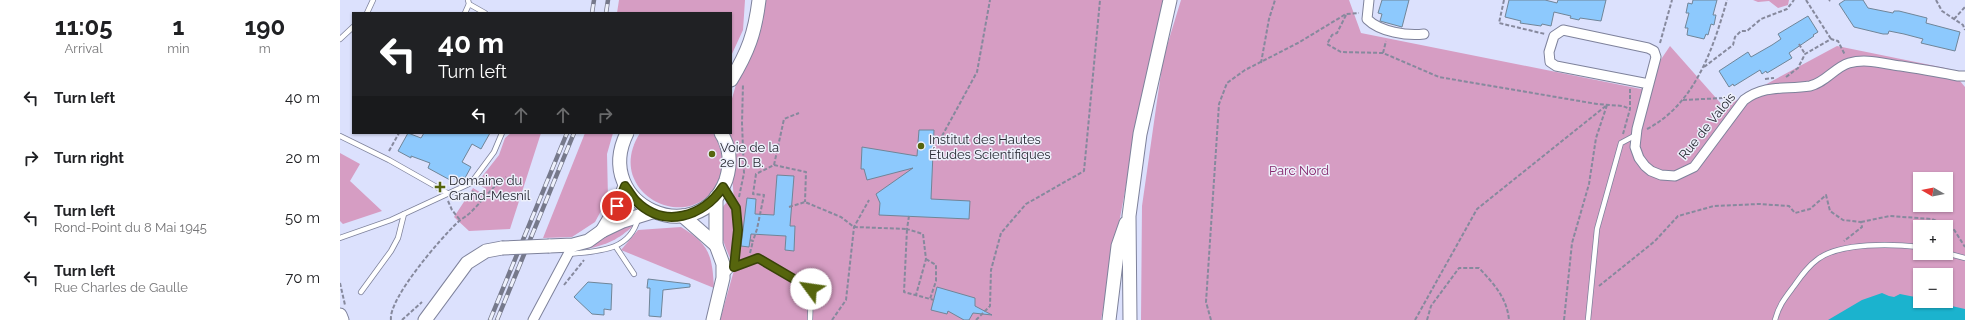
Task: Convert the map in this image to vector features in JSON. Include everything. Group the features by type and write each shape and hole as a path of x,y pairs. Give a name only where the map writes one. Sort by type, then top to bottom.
{"main road":[{"path":"737,82 757,19 759,0"},
{"path":"1130,320 1129,216 1140,134 1170,0"},
{"path":"627,134 622,143 619,158 620,172 625,186 646,214"},
{"path":"425,320 467,263 486,251 502,248 549,246 571,250 588,241 602,231 646,214 683,216 707,206 720,192 729,172 729,155 725,138 722,134"},
{"path":"602,231 617,206 625,186"},
{"path":"714,320 723,278 723,264 716,244 720,192"},
{"path":"683,216 716,244"},
{"path":"1109,320 1118,246 1129,216"}],"street":[{"path":"1370,0 1367,19 1373,26 1412,35 1424,34"},
{"path":"1649,84 1556,66 1550,62 1549,52 1554,36 1563,30 1648,48 1654,51 1656,58"},
{"name":"Rue de Valois","path":"1656,58 1636,135 1635,147 1638,158 1645,166 1661,175 1669,176 1681,174 1694,167 1737,100 1754,92 1769,88 1799,88 1815,85 1837,69 1849,63 1872,60 1965,76"},
{"path":"533,320 571,250"}],"lane":[{"path":"367,12 373,0"},
{"path":"465,12 469,2 484,12"},
{"path":"340,39 352,27"},
{"path":"340,238 404,214 471,183 494,152 502,134"},
{"path":"1588,320 1597,229 1620,143 1636,135"},
{"path":"340,136 386,158 449,194"},
{"path":"720,192 736,208 738,230 734,267"},
{"path":"361,292 391,251 398,238 404,214"},
{"path":"571,250 590,253 616,247 636,227 646,214"},
{"path":"1775,320 1782,300 1804,272 1819,258 1830,253 1853,247 1877,245 1913,247"},
{"path":"616,247 634,274"},
{"path":"1953,255 1965,258"},
{"path":"723,278 734,267 758,258 811,289 810,320"}],"path":[{"path":"942,136 977,72 990,0"},
{"path":"976,320 990,306 991,270 1001,233 1026,204 1084,171 1100,0"},
{"path":"1261,63 1269,19 1275,0"},
{"path":"1504,0 1499,23 1554,36"},
{"path":"1656,58 1672,0"},
{"path":"1636,135 1653,126 1684,100 1703,67 1716,38 1727,0"},
{"path":"1703,67 1733,45 1735,37 1741,31 1748,31 1761,19 1787,9 1794,0"},
{"path":"1806,0 1831,39 1838,41 1849,63"},
{"path":"1936,0 1942,11 1963,25 1965,30"},
{"path":"1954,19 1965,7"},
{"path":"1211,320 1206,302 1219,104 1227,82 1245,70 1261,63 1346,14 1368,12"},
{"path":"1346,14 1337,33 1332,35 1327,44 1342,52 1383,53 1439,77 1597,104 1623,106 1630,109"},
{"path":"1763,80 1769,78 1786,78 1798,68 1805,54 1831,39"},
{"path":"1799,44 1805,54"},
{"path":"1620,143 1630,109 1630,81"},
{"path":"736,208 744,173 742,123 737,82"},
{"path":"1684,100 1724,98 1737,100"},
{"path":"1415,320 1477,209 1608,104"},
{"path":"1564,320 1572,243 1589,184 1596,138 1608,104"},
{"path":"774,165 784,120 799,113"},
{"path":"386,158 398,134"},
{"path":"747,262 751,240 757,229 764,195 753,194 756,174 774,165 806,172 805,202"},
{"path":"391,320 390,316 396,301 414,272 460,220 498,183 506,178"},
{"path":"449,194 448,200 452,210 460,220"},
{"path":"478,195 483,199"},
{"path":"1591,292 1655,241 1678,216 1714,206 1759,204 1789,206 1795,213 1810,209 1826,195 1830,211 1843,220 1861,222 1890,216 1932,219 1953,228 1965,247"},
{"path":"832,320 846,300 854,227 869,200"},
{"path":"789,207 805,202 841,217 854,227 907,230 923,234 926,259 916,295"},
{"path":"909,216 904,292 934,300"},
{"path":"1830,253 1862,227 1861,222"},
{"path":"926,259 936,266 936,281 930,299"},
{"path":"1427,320 1431,306 1459,268 1479,268 1497,287 1508,307 1509,320"},
{"path":"340,283 343,315"}],"green space":[{"path":"619,0 745,0 743,30 732,54 732,12 617,12"},
{"name":"Institut des Hautes Études Scientifiques","path":"760,0 1171,0 1136,132 1101,320 720,320 738,256 729,134 732,134 732,98"},
{"name":"Parc Nord","path":"1181,0 1349,0 1361,33 1641,89 1670,46 1724,107 1837,46 1950,69 1965,87 1965,320 1141,320 1142,206 1163,59"},
{"path":"1753,0 1789,0 1788,5 1778,8 1769,1 1758,2"},
{"path":"510,134 541,134 510,229 469,231 454,217 473,188 483,194 486,189 477,183 499,155 505,138"},
{"path":"585,134 613,134 607,154 608,198 595,222 572,237 543,238"},
{"path":"640,134 714,134 719,144 722,155 722,167 719,179 707,197 691,206 673,207 656,201 641,190 632,174 631,155"},
{"path":"340,153 360,164 350,181 382,211 343,224 340,221"},
{"path":"727,202 733,214 736,229 735,245 730,258 720,229 720,214"},
{"path":"634,222 634,225 612,241 587,249 584,248 615,228"},
{"path":"681,227 698,239 708,252 712,267 714,288 621,250 638,230"}],"water":[{"path":"1882,293 1894,297 1900,294 1913,297 1913,308 1953,308 1953,306 1965,309 1965,320 1828,320 1862,300"}],"building":[{"path":"1382,0 1409,0 1402,27 1380,21 1382,14 1378,13"},
{"path":"1509,0 1545,0 1557,3 1558,0 1606,0 1601,21 1580,18 1579,20 1570,18 1571,16 1554,12 1551,26 1542,24 1541,26 1520,23 1521,21 1505,17"},
{"path":"1693,0 1717,0 1713,15 1716,15 1714,25 1711,24 1708,35 1706,34 1704,39 1687,35 1688,28 1685,28 1689,13 1686,13 1688,3 1692,4"},
{"path":"1845,0 1863,0 1868,8 1893,13 1894,11 1899,11 1927,18 1926,23 1960,32 1955,51 1921,43 1923,39 1904,34 1889,31 1888,34 1883,34 1854,27 1839,4"},
{"path":"1808,16 1818,32 1789,53 1792,58 1767,73 1766,71 1762,74 1760,70 1734,86 1733,84 1729,87 1719,71 1748,52 1751,57 1772,45 1781,39 1778,34"},
{"path":"919,130 934,130 931,199 970,201 969,219 879,215 880,203 876,194 913,168 867,180 864,169 861,169 862,147 917,156"},
{"path":"407,134 421,138 423,134 489,134 481,149 472,144 462,162 471,167 465,178 463,177 460,182 452,177 450,180 428,168 430,163 411,156 411,158 398,151"},
{"path":"777,175 794,176 790,226 795,226 794,251 785,250 786,236 751,234 749,247 741,246 747,198 756,199 755,214 774,215"},
{"path":"648,279 690,284 690,287 663,290 661,317 649,316 650,288 647,288"},
{"path":"588,282 612,284 611,310 604,309 604,315 592,314 574,297"},
{"path":"937,287 975,298 975,306 992,315 973,313 969,320 964,320 948,311 947,314 931,310"}],"railway":[{"path":"592,12 594,0"},
{"path":"606,12 608,0"},
{"path":"490,320 567,134"},
{"path":"497,320 574,134"}],"place":[{"name":"Institut des Hautes Études Scientifiques","path":"921,146"},
{"name":"Voie de la 2e D. B.","path":"712,154"},
{"name":"Domaine du Grand-Mesnil","path":"440,187"}],"route":[{"path":"617,206 625,186 636,201 652,212 667,216 683,216 707,206 723,187 736,208 738,230 734,267 758,258 811,289"}]}
